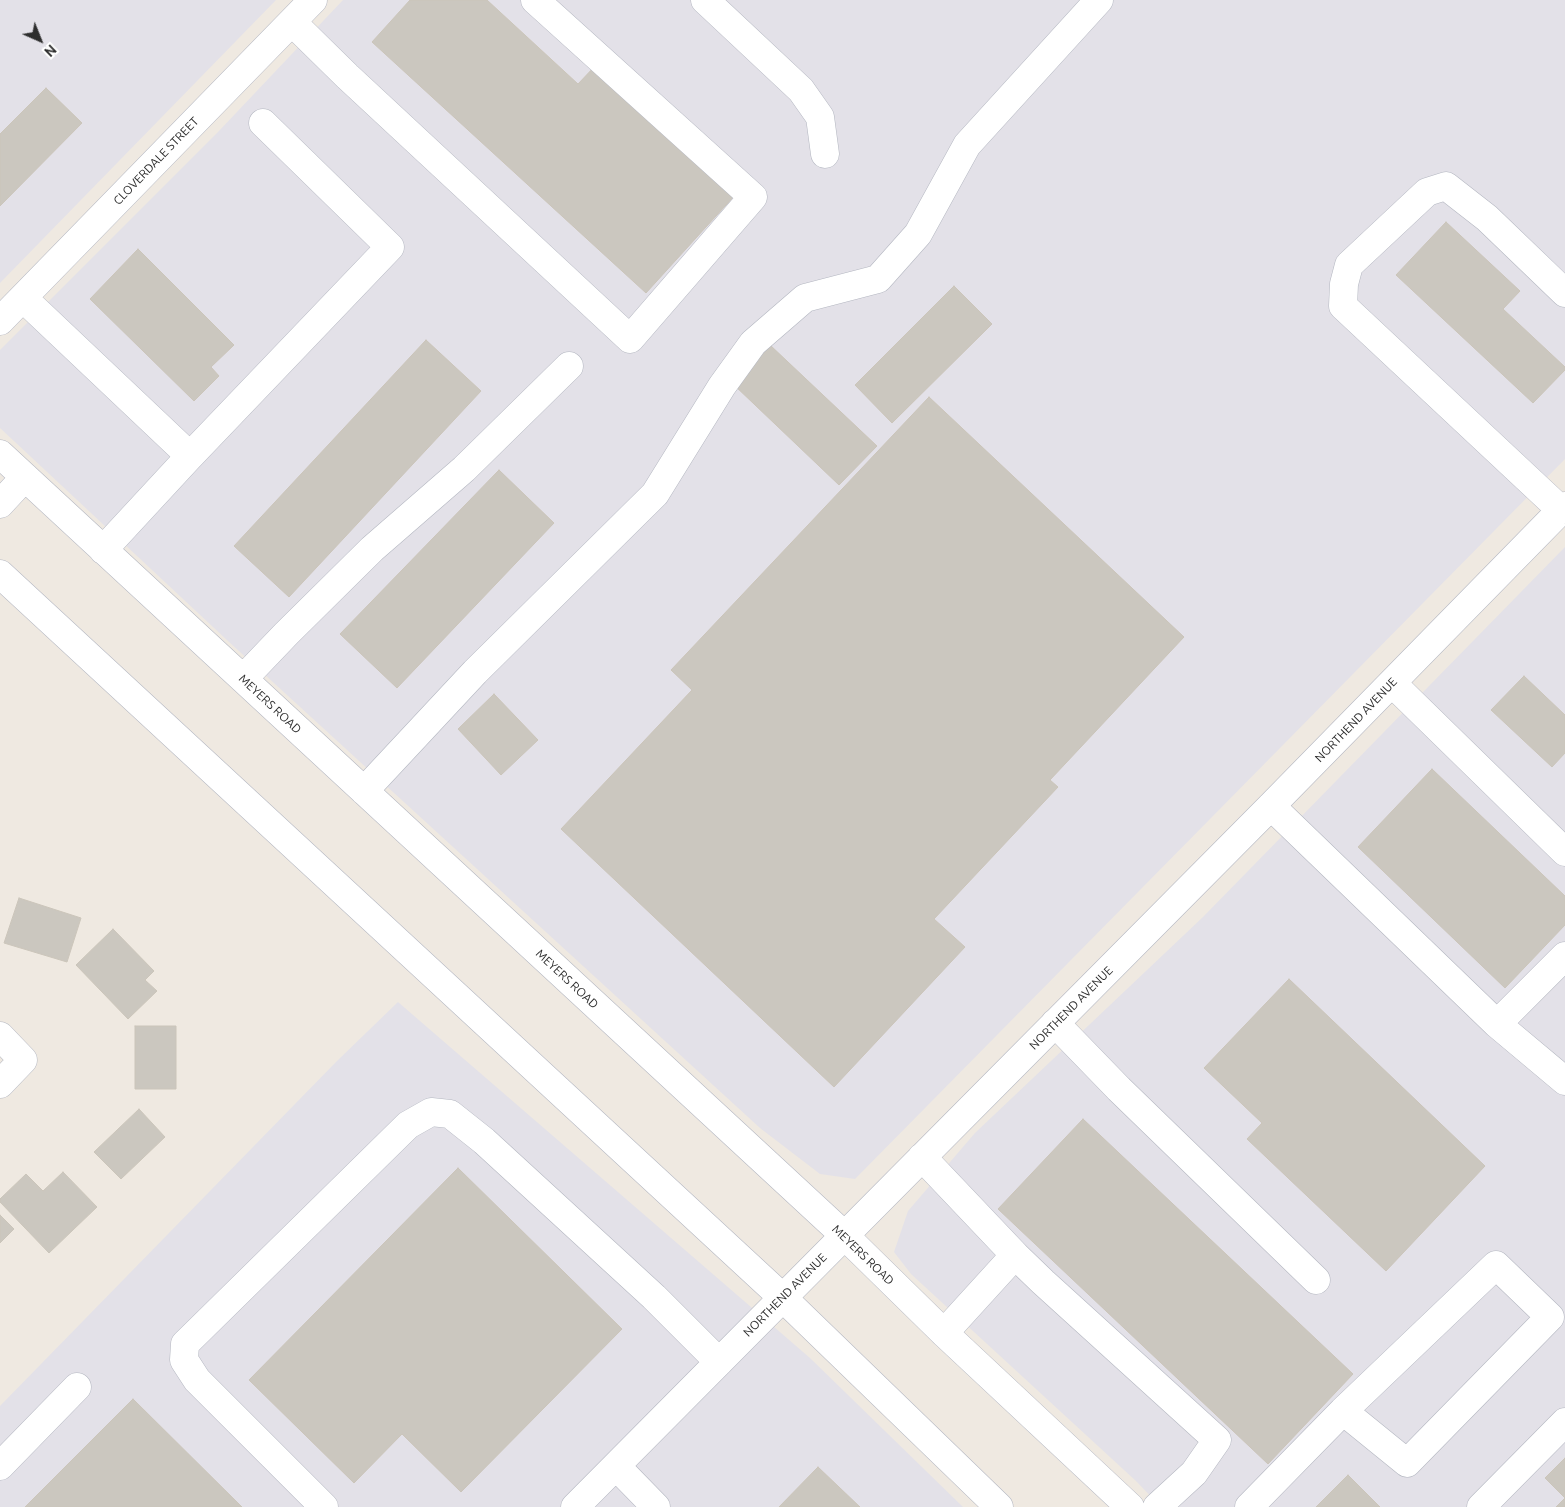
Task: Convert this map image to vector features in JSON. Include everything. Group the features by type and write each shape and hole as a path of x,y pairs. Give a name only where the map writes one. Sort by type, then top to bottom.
{"street":[{"name":"CLOVERDALE STREET","path":"0,321 313,0"},
{"path":"292,22 347,76 630,339 753,197 535,0"},
{"path":"705,0 801,90 820,117 825,154"},
{"path":"364,791 475,672 655,494 722,386 753,344 805,298 878,279 918,234 967,145 1099,0"},
{"path":"103,550 390,247 263,123"},
{"path":"1563,508 1343,306 1344,284 1350,265 1427,192 1446,186 1487,218 1565,293"},
{"path":"22,298 190,456"},
{"path":"244,680 286,634 372,549 464,469 569,366"},
{"name":"MEYERS ROAD","path":"0,454 844,1235 944,1333 1130,1507"},
{"path":"0,504 25,477"},
{"name":"NORTHEND AVENUE","path":"575,1507 1271,806 1563,508"},
{"path":"0,574 783,1298 999,1507"},
{"path":"1392,683 1565,852"},
{"path":"1271,806 1497,1024 1565,1081"},
{"path":"1497,1024 1565,956"},
{"path":"1055,1023 1119,1089 1316,1280"},
{"path":"0,1036 24,1060 0,1084"},
{"path":"324,1507 197,1380 184,1360 185,1344 408,1125 431,1112 450,1114 484,1141 654,1297 719,1362"},
{"path":"922,1156 1043,1282 1218,1440 1194,1473 1157,1507"},
{"path":"944,1333 1016,1255"},
{"path":"1249,1507 1343,1410 1496,1265 1550,1317 1407,1463 1343,1410"},
{"path":"0,1466 77,1388"},
{"path":"1481,1507 1565,1422"},
{"path":"616,1466 656,1507"}],"shaded area":[{"path":"0,0 276,0 0,283"},
{"path":"343,0 1565,0 1565,459 855,1179 820,1174 760,1128 228,641 0,428 0,350 218,132"},
{"path":"1565,547 1565,1507 1161,1507 1136,1481 911,1274 894,1252 908,1211 975,1133 1203,917"},
{"path":"398,1002 810,1358 963,1507 0,1507 0,1406 337,1061"}],"building":[{"path":"410,0 487,0 578,84 596,65 736,194 646,293 372,42"},
{"path":"46,88 82,123 0,206 0,134"},
{"path":"1446,222 1520,291 1503,309 1565,367 1565,370 1533,403 1396,275"},
{"path":"138,249 234,345 211,367 219,376 194,401 90,299"},
{"path":"954,286 992,324 892,423 855,385"},
{"path":"426,340 481,391 289,597 234,546"},
{"path":"770,345 877,446 839,485 733,384"},
{"path":"929,397 1184,637 1050,780 1058,787 934,919 965,947 834,1087 561,829 692,690 671,670"},
{"path":"499,470 554,523 397,688 340,634"},
{"path":"1524,676 1565,715 1565,753 1552,767 1491,710"},
{"path":"494,694 538,740 501,775 458,729"},
{"path":"1432,769 1565,896 1565,925 1505,988 1358,847"},
{"path":"19,898 81,918 67,962 4,943"},
{"path":"113,929 154,971 145,980 157,991 128,1019 76,965"},
{"path":"1289,979 1485,1166 1386,1271 1247,1139 1262,1123 1204,1068"},
{"path":"135,1026 176,1026 176,1089 135,1089"},
{"path":"139,1109 165,1137 121,1179 94,1152"},
{"path":"1083,1119 1353,1374 1268,1464 998,1209"},
{"path":"458,1168 622,1329 461,1492 402,1434 354,1483 249,1380"},
{"path":"63,1172 97,1207 49,1253 0,1202 0,1199 26,1174 43,1191"},
{"path":"0,1215 14,1229 0,1243"},
{"path":"133,1399 242,1507 25,1507"},
{"path":"1565,1458 1565,1498 1545,1478"},
{"path":"818,1467 860,1507 779,1507"},
{"path":"1348,1475 1380,1507 1316,1507"},
{"path":"1565,1498 1565,1507 1556,1507"}]}
